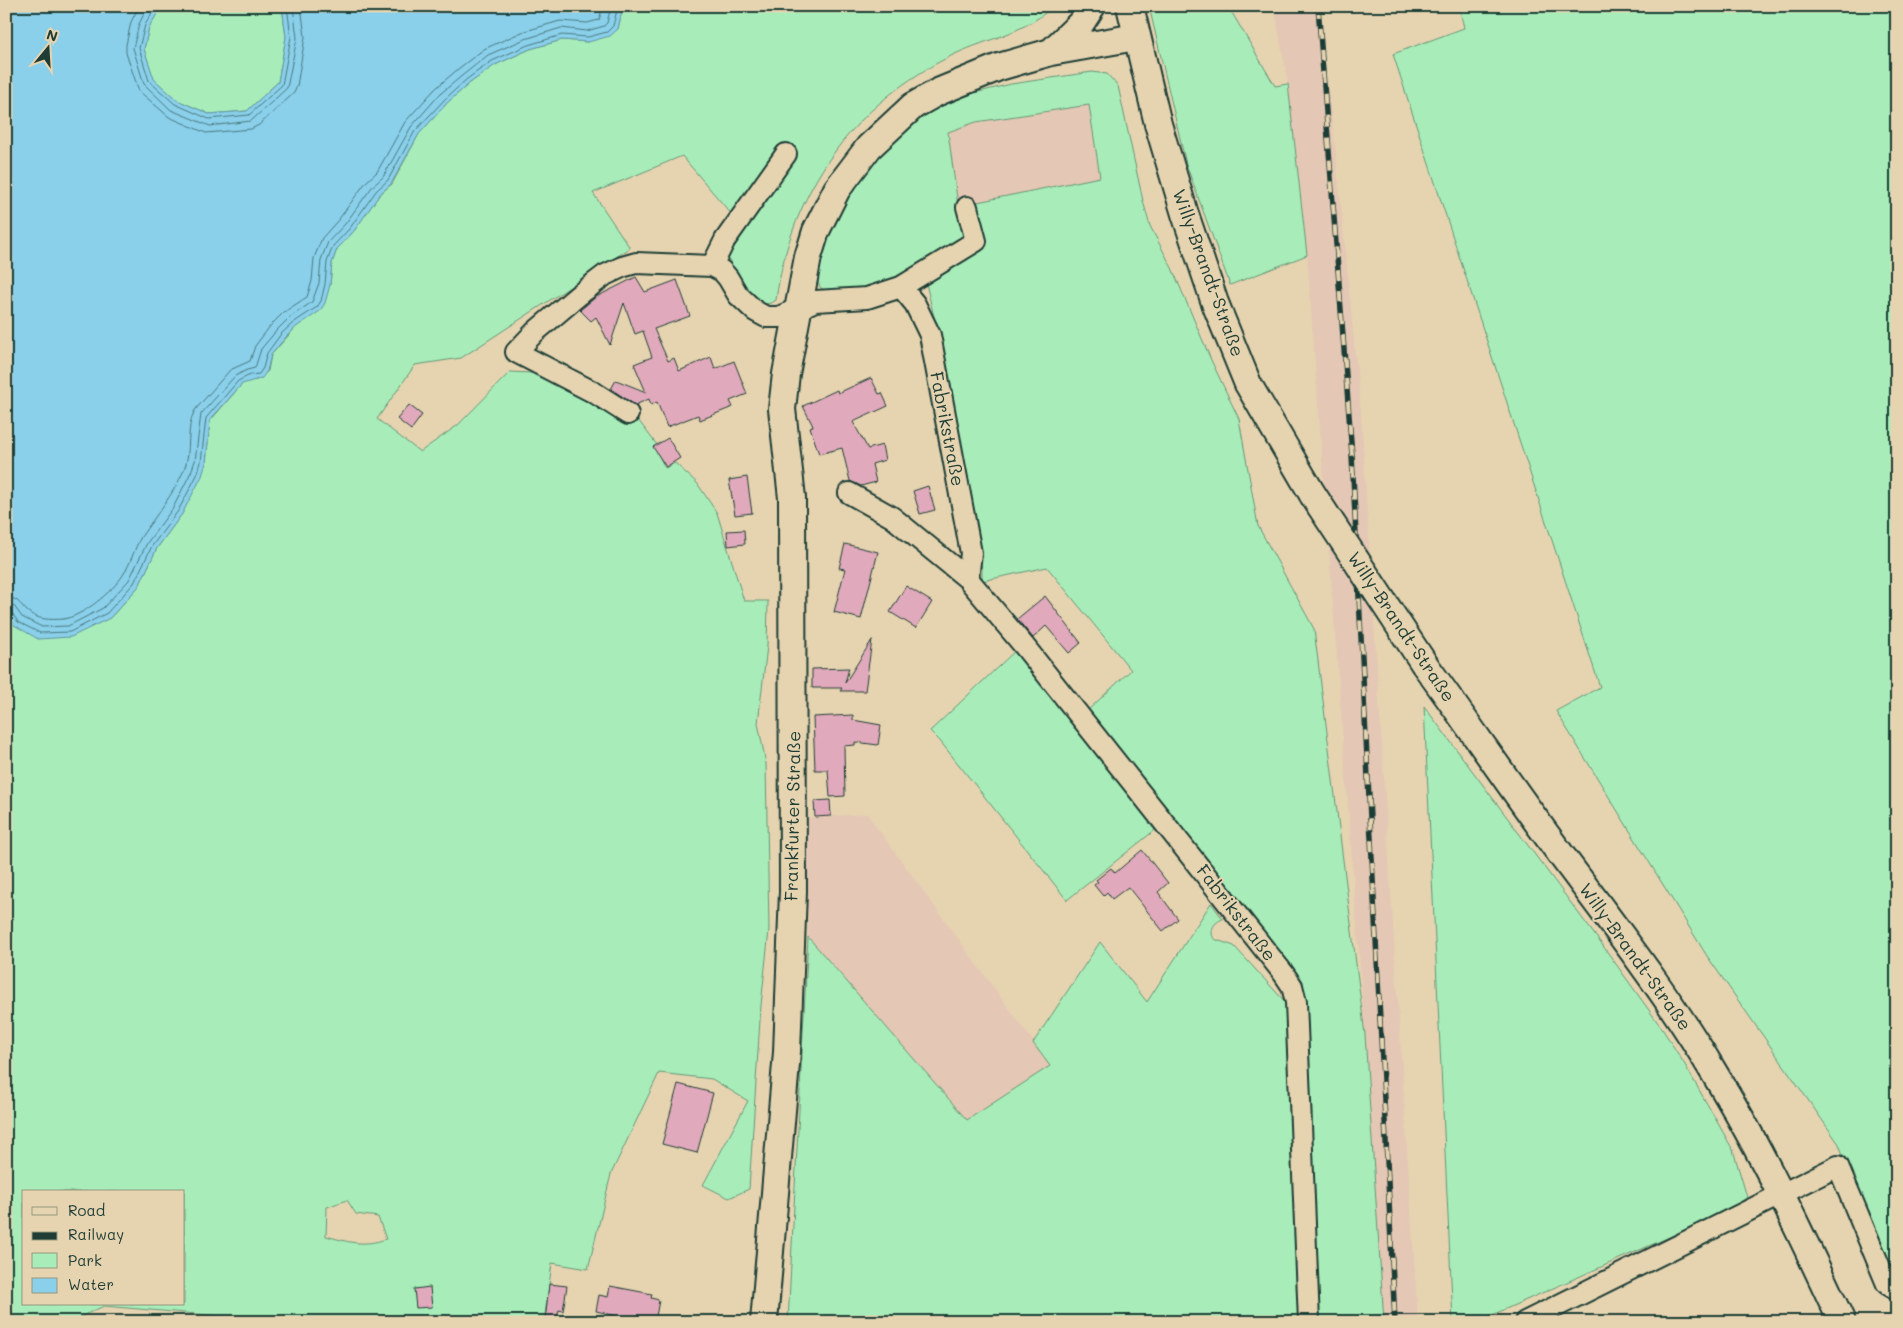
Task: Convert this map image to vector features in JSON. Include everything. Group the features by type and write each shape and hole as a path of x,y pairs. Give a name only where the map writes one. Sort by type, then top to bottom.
{"main road":[{"path":"1051,52 1081,23 1092,6"},
{"name":"Willy-Brandt-Straße","path":"1130,6 1136,38 1158,124 1185,214 1215,303 1248,384 1313,495 1425,665 1560,854 1665,995 1713,1070 1747,1128 1781,1194 1842,1322"},
{"name":"Frankfurter Straße","path":"764,1322 787,1052 792,900 793,524 790,476 782,409 786,374 808,256 816,231 838,189 875,140 912,106 938,92 999,67 1051,52 1136,38"}],"street":[{"path":"712,266 725,240 786,154"},
{"path":"628,414 587,389 516,352 535,332 605,275 636,263 712,266 722,271 738,295 755,311 766,317 779,317 815,301 867,298 900,287 976,241 967,207"},
{"name":"Fabrikstraße","path":"900,287 916,304 930,335 971,553 968,578"},
{"name":"Fabrikstraße","path":"849,493 892,516 968,578 1025,646 1292,986 1296,1002 1309,1322"},
{"path":"1526,1322 1838,1166 1887,1284 1897,1290"}],"shaded area":[{"path":"1274,6 1318,6 1336,155 1361,413 1418,1322 1384,1322 1365,1035 1307,255 1288,84"},
{"path":"1089,105 1100,177 958,206 948,132 976,122"},
{"path":"867,814 1051,1066 967,1120 808,937 805,818"}],"green space":[{"path":"162,6 282,6 286,37 278,82 247,111 209,114 177,100 154,80 144,49 149,27"},
{"path":"623,6 1053,6 1043,15 1019,29 955,54 919,74 887,97 858,124 833,154 813,186 796,222 784,260 776,300 768,304 760,302 753,297 740,280 726,254 794,153 788,144 733,216 682,156 593,193 630,248 461,358 415,365 377,419 420,452 458,425 510,372 552,374 629,408 657,445 654,446 665,468 675,463 697,483 717,513 744,601 768,601 767,646 758,723 766,764 769,930 761,1005 749,1189 729,1198 703,1185 748,1101 712,1079 659,1073 611,1174 588,1269 552,1263 544,1322 289,1322 104,1306 82,1316 79,1322 6,1322 6,613 14,625 110,618 139,586 157,548 182,514 206,463 210,421 242,384 251,380 257,380 268,371 271,355 296,327 306,319 330,285 332,263 337,249 354,231 380,194 392,184 419,134 448,102 495,65 530,49 562,40 588,42 618,29","holes":["347,1200 356,1214 378,1217 386,1239 363,1243 349,1242 326,1236 327,1207"]},
{"path":"1149,6 1228,6 1275,86 1288,84 1307,255 1230,285 1186,164"},
{"path":"1459,6 1897,6 1897,1281 1888,1276 1839,1144 1707,956 1556,711 1600,687 1393,54 1464,28"},
{"path":"1092,72 1107,74 1118,86 1150,226 1172,268 1211,360 1239,419 1258,526 1314,629 1365,1035 1384,1322 1315,1322 1303,981 1239,905 1085,713 1131,670 1047,567 982,581 982,569 935,321 925,279 899,278 875,287 824,290 820,287 817,279 828,235 853,186 869,164 893,140 918,120 946,103 1011,84","holes":["1089,105 1100,177 958,206 948,132 976,122"]},
{"path":"1017,649 1155,830 1067,900 930,731"},
{"path":"1424,706 1661,1027 1685,1065 1733,1150 1747,1197 1733,1209 1476,1322 1453,1322"},
{"path":"1211,903 1223,919 1213,927 1214,939 1234,946 1288,1005 1301,1322 1211,1322 1208,1319 1203,1322 788,1322 808,937 967,1120 1050,1066 1033,1043 1100,942 1147,1002"}],"water":[{"path":"6,6 162,6 149,27 144,49 154,79 177,100 209,114 247,111 278,82 286,37 282,6 623,6 618,29 610,36 588,42 562,40 530,49 495,65 448,102 419,134 391,184 380,194 354,231 337,249 332,263 330,285 325,303 320,311 296,327 285,338 271,355 267,371 262,378 242,384 210,420 206,463 202,476 182,514 157,548 139,586 110,618 71,637 38,639 14,625 6,613"}],"building":[{"path":"636,277 645,292 677,280 690,316 654,329 668,361 674,358 679,371 711,357 715,369 734,361 747,394 730,401 733,407 700,420 698,415 667,427 657,402 651,405 649,399 635,405 611,389 616,380 646,392 634,364 652,357 643,331 635,334 624,303 610,345 596,317 591,321 580,310 596,297"},
{"path":"871,378 879,394 882,393 888,406 853,422 868,449 882,445 885,460 872,464 876,482 861,486 850,481 842,448 819,454 810,427 813,426 803,406 837,390 838,393"},
{"path":"409,405 422,415 411,430 397,419"},
{"path":"668,438 680,458 666,467 653,447"},
{"path":"747,477 752,513 735,515 729,480"},
{"path":"928,486 935,510 920,514 913,491"},
{"path":"744,530 745,544 728,546 727,531"},
{"path":"845,544 878,552 861,619 834,612 845,569 839,568"},
{"path":"906,586 932,602 916,628 890,612"},
{"path":"1045,596 1081,643 1069,653 1046,626 1033,638 1017,619"},
{"path":"872,640 865,691 840,691 842,688 812,688 812,669 849,668 845,683"},
{"path":"853,715 853,720 881,725 878,745 855,742 855,745 844,746 845,796 830,797 828,770 815,770 813,717"},
{"path":"830,800 831,816 815,817 814,801"},
{"path":"1142,850 1168,883 1158,892 1178,919 1163,931 1128,887 1112,899 1107,892 1103,896 1094,885 1098,882 1096,880 1111,868 1115,873"},
{"path":"678,1084 713,1093 697,1153 662,1144"},
{"path":"549,1284 567,1286 563,1311 559,1310 556,1322 545,1322"},
{"path":"610,1286 652,1294 651,1298 659,1300 655,1322 642,1322 596,1311 599,1295 608,1297"},
{"path":"430,1287 432,1307 416,1308 414,1289"}],"railway":[{"path":"1318,6 1352,455 1395,1322"}]}
